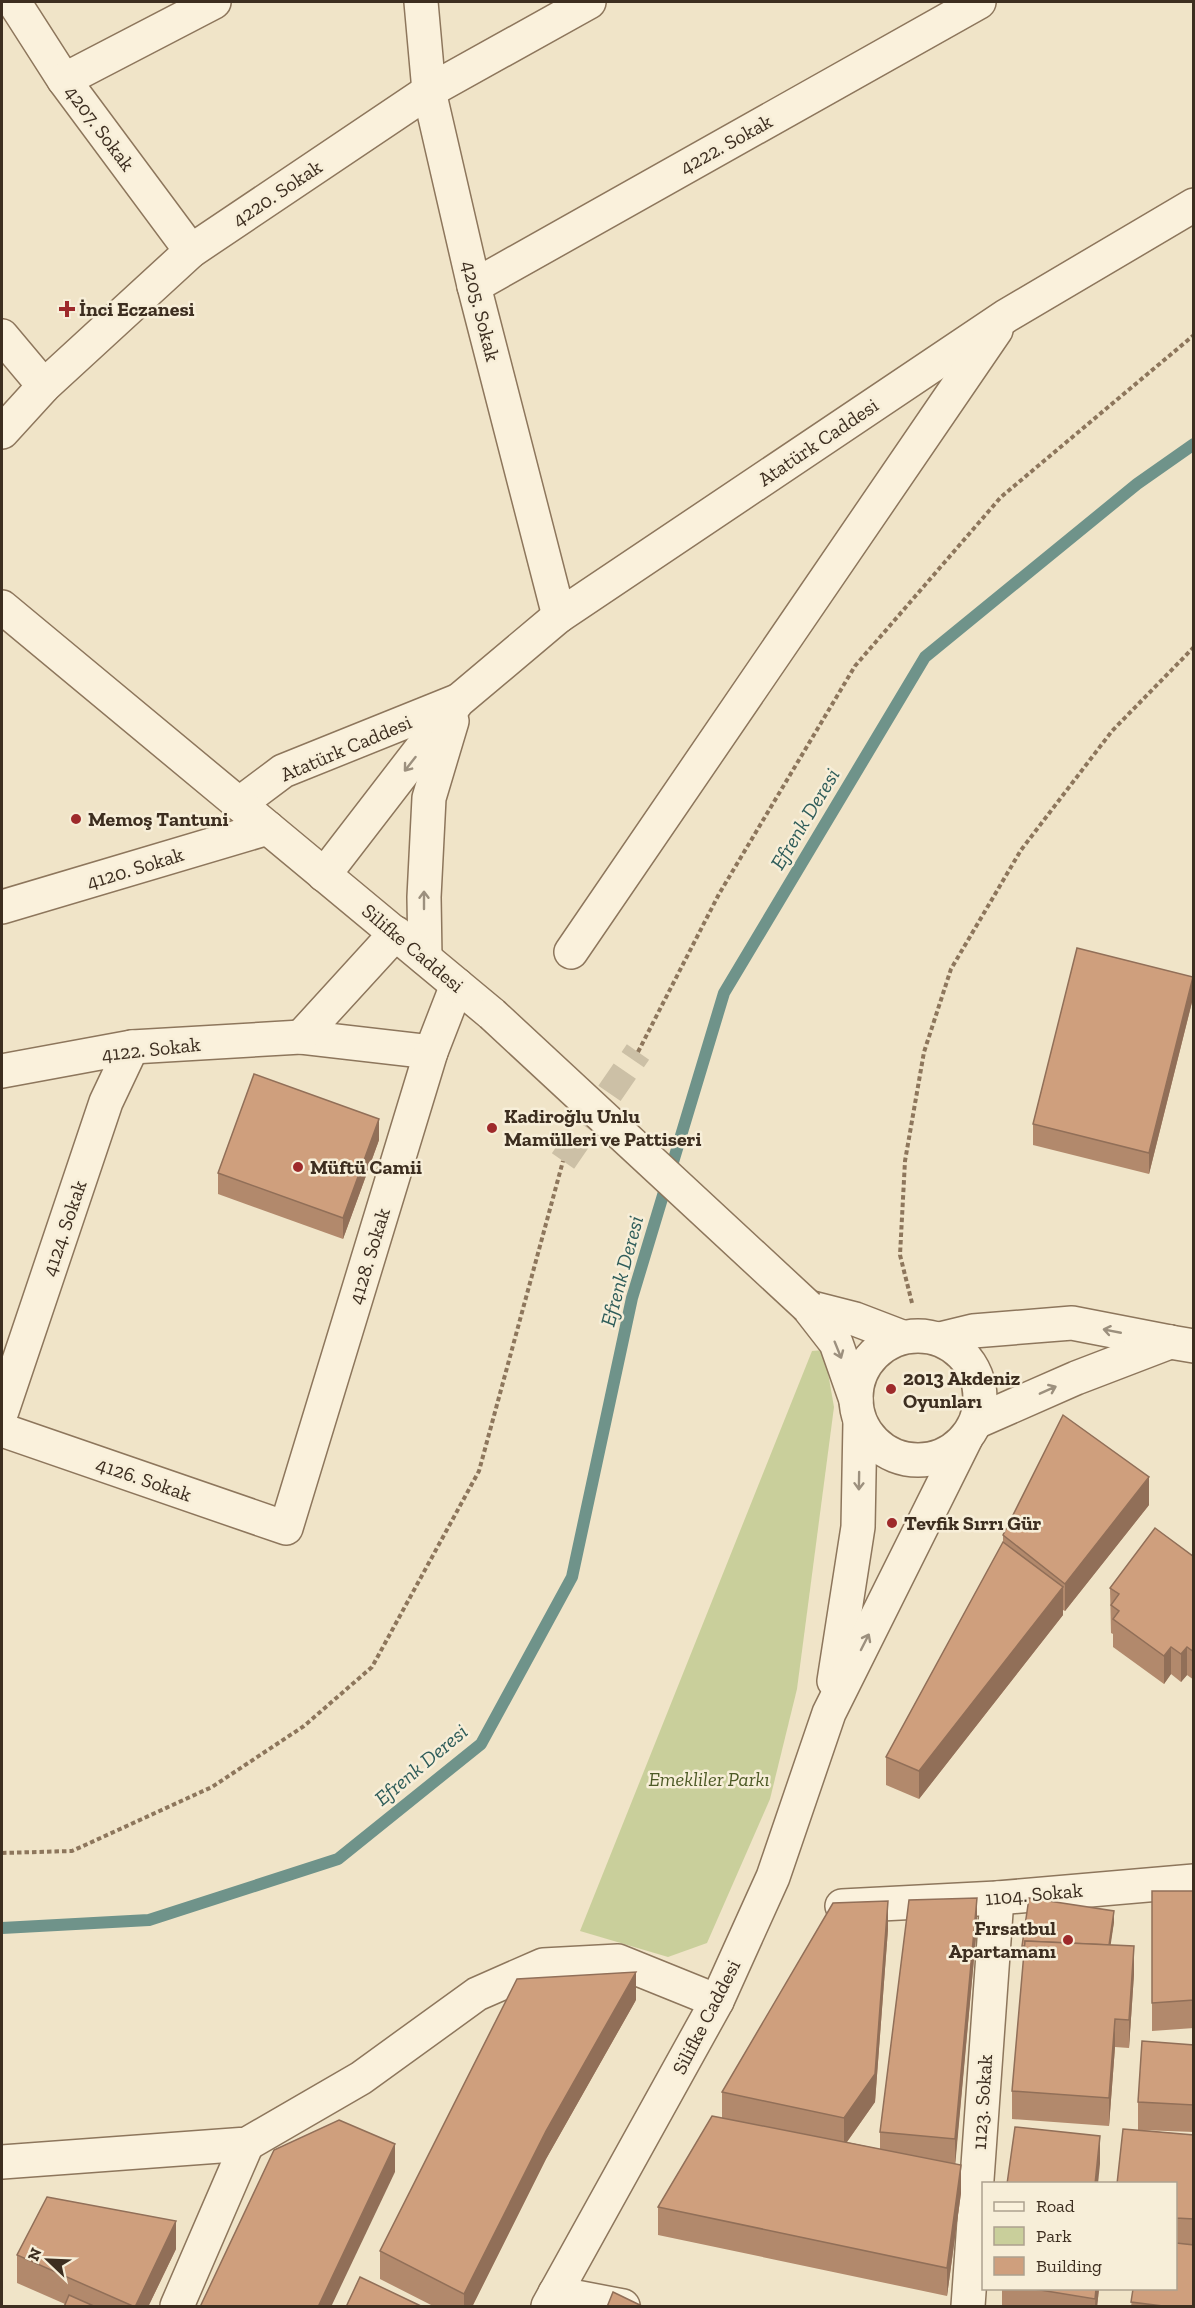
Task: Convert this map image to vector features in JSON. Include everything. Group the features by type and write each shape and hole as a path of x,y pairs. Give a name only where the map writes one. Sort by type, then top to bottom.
{"street":[{"name":"4207. Sokak","path":"14,2 64,80 191,251"},
{"path":"64,80 214,2"},
{"name":"4205. Sokak","path":"422,2 429,91 474,286 559,616"},
{"name":"4220. Sokak","path":"2,432 44,386 191,251 429,91 589,2"},
{"name":"4222. Sokak","path":"474,286 979,2"},
{"name":"Atatürk Caddesi","path":"324,875 458,701 559,616 1006,316 1194,205"},
{"path":"571,952 1006,316"},
{"path":"2,336 44,386"},
{"name":"Silifke Caddesi","path":"2,607 492,1014 808,1307 836,1343 858,1411"},
{"path":"425,958 424,897 429,798 458,701"},
{"name":"Atatürk Caddesi","path":"239,804 284,771 458,701"},
{"name":"4120. Sokak","path":"2,907 268,828"},
{"path":"301,1037 396,933"},
{"name":"4128. Sokak","path":"286,1528 431,1052 457,985"},
{"name":"4122. Sokak","path":"2,1071 132,1047 301,1037 431,1052"},
{"name":"4124. Sokak","path":"2,1411 106,1102 132,1047"},
{"path":"808,1307 957,1349 971,1364 979,1383 981,1402 971,1430 829,1713"},
{"path":"829,1713 858,1527 856,1387 862,1370 872,1355 886,1344 921,1337 1072,1323 1182,1344"},
{"path":"858,1411 869,1438 883,1451 899,1458 917,1461 936,1459 952,1451 971,1430 1076,1378 1182,1344"},
{"name":"4126. Sokak","path":"2,1430 286,1528"},
{"name":"Silifke Caddesi","path":"551,2300 717,2001 773,1877 829,1713"},
{"name":"1104. Sokak","path":"839,1906 997,1898 1194,1881"},
{"name":"1123. Sokak","path":"968,2307 997,1898"},
{"path":"2,2162 247,2144 361,2078 477,1994 543,1965 618,1961 717,2001"},
{"path":"177,2307 247,2144"},
{"path":"551,2300 623,2307"}],"path":[{"path":"638,1052 719,894 855,666 1001,497 1194,335"},
{"path":"921,1337 900,1255 905,1161 924,1052 951,969 1021,850 1112,731 1194,647"},
{"path":"2,1853 72,1851 212,1787 304,1726 372,1667 479,1471 563,1161"}],"green space":[{"name":"Emekliler Parkı","path":"824,1350 834,1407 797,1689 770,1799 707,1943 668,1957 580,1931 812,1351"}],"building":[{"path":"1077,948 1193,977 1149,1153 1033,1124"},
{"name":"Müftü Camii","path":"254,1074 379,1119 343,1218 218,1173"},
{"path":"1063,1415 1149,1477 1065,1584 1003,1535"},
{"path":"1155,1528 1194,1557 1194,1652 1187,1647 1181,1654 1171,1647 1164,1656 1113,1619 1119,1611 1111,1605 1119,1594 1110,1588"},
{"path":"1003,1542 1063,1587 919,1771 886,1757"},
{"path":"1152,1891 1194,1891 1194,2000 1152,2003"},
{"path":"977,1898 955,2139 880,2132 909,1900"},
{"path":"1029,1898 1114,1911 1109,1945 1025,1941 1025,1946 1022,1946"},
{"path":"888,1901 875,2074 844,2118 722,2092 833,1903"},
{"path":"1025,1941 1134,1946 1129,2020 1115,2019 1109,2098 1012,2091"},
{"path":"636,1972 546,2131 464,2294 380,2251 517,1979"},
{"path":"1142,2041 1194,2045 1194,2105 1138,2102"},
{"path":"712,2116 961,2165 947,2268 658,2207"},
{"path":"339,2120 395,2144 318,2307 200,2307 274,2150"},
{"path":"1015,2127 1100,2136 1095,2182 1007,2182"},
{"path":"1123,2129 1194,2135 1194,2219 1177,2218 1177,2182 1117,2182"},
{"path":"47,2197 176,2221 135,2307 17,2255"},
{"path":"1177,2243 1194,2245 1194,2307 1171,2307 1131,2302 1133,2290 1177,2290"},
{"path":"360,2277 423,2307 346,2307"},
{"path":"1040,2290 1096,2290 1095,2299"},
{"path":"613,2292 644,2307 607,2307"},
{"path":"69,2295 96,2307 64,2307"}],"waterway":[{"name":"Efrenk Deresi","path":"2,1928 149,1920 338,1859 481,1744 572,1577 632,1298 724,993 925,657 1137,484 1194,444"}],"tunnel":[{"path":"563,1161 638,1052"}],"place":[{"name":"İnci Eczanesi","path":"67,309"},
{"name":"Memoş Tantuni","path":"76,819"},
{"name":"Kadiroğlu Unlu Mamülleri ve Pattiseri","path":"492,1128"},
{"name":"Müftü Camii","path":"298,1167"},
{"name":"2013 Akdeniz Oyunları","path":"891,1389"},
{"name":"Tevfik Sırrı Gür","path":"892,1523"},
{"name":"Fırsatbul Apartamanı","path":"1068,1940"}]}
